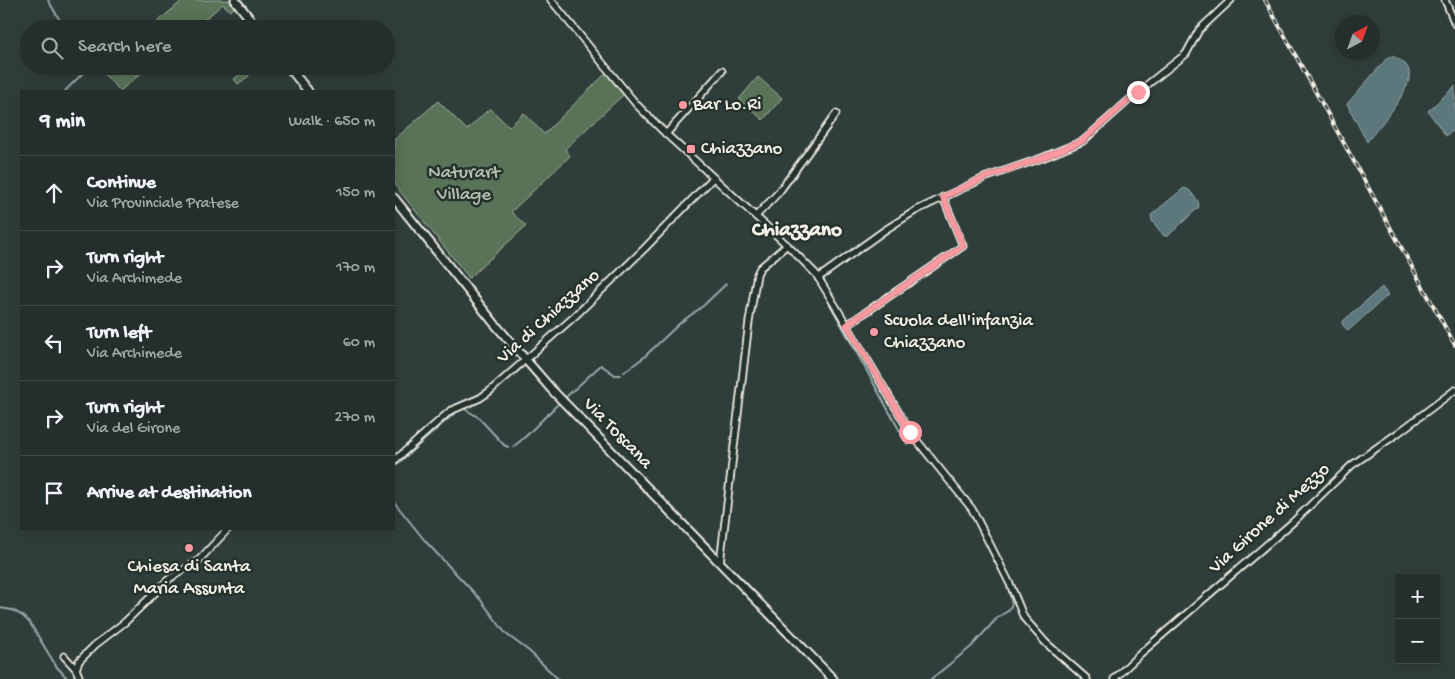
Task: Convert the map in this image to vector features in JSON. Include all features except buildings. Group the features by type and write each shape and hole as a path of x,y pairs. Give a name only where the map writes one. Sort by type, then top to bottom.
{"main road":[{"path":"235,0 251,20"},
{"path":"295,75 307,90"},
{"name":"Via Toscana","path":"395,199 525,360 832,679"}],"street":[{"path":"551,0 620,85 666,134 787,245 818,278 910,432 972,509 1010,584 1024,618 1046,643 1087,679"},
{"path":"818,278 898,220 984,178 1042,158 1082,141 1138,92 1186,54 1199,30 1231,0"},
{"path":"1445,0 1455,24"},
{"path":"666,134 722,71"},
{"path":"756,216 779,192 836,114"},
{"name":"Via di Chiazzano","path":"395,460 450,411 486,394 582,310 713,178"},
{"path":"847,325 963,246 943,197"},
{"path":"720,563 749,322 757,272 787,245"},
{"name":"Via Girone di Mezzo","path":"1114,679 1140,654 1292,522 1352,465 1455,390"},
{"path":"76,668 95,645 121,625 169,579 199,560 227,530"},
{"path":"64,656 76,668 80,679"}],"green space":[{"path":"183,0 230,0 234,8 230,11 223,4 204,20 160,20"},
{"name":"Naturart Village","path":"607,72 624,94 565,149 570,156 511,212 526,226 469,278 395,185 395,139 438,101 467,130 490,108 509,127 524,113 544,134"},
{"path":"105,75 139,75 121,90"},
{"path":"239,75 249,76 238,84 234,79"},
{"path":"758,77 782,98 763,120 739,99"}],"water":[{"path":"1392,56 1407,66 1409,79 1401,97 1367,142 1347,104 1388,57"},
{"path":"1455,86 1455,129 1446,136 1428,111"},
{"path":"1184,188 1189,190 1198,201 1199,207 1168,236 1164,236 1152,221 1151,215"},
{"path":"1382,287 1388,295 1348,331 1342,322"}],"waterway":[{"path":"48,0 60,20"},
{"path":"66,90 81,75"},
{"path":"624,372 643,358 680,323 703,306 726,284"},
{"path":"826,297 907,444"},
{"path":"566,397 601,365 615,375 620,375"},
{"path":"513,447 558,404"},
{"path":"463,408 478,417 508,447"},
{"path":"395,466 457,411"},
{"path":"395,503 426,542 480,599 506,634 529,651 558,679"},
{"path":"931,679 971,647 998,617 1008,611 1012,604 1009,592"},
{"path":"0,608 12,610 23,616 30,623 56,666 68,679"}],"railway":[{"path":"1265,0 1455,345"}],"place":[{"name":"Bar Lo.Ri","path":"683,105"},
{"name":"Chiazzano","path":"691,149"},
{"name":"Scuola dell'infanzia Chiazzano","path":"874,332"},
{"name":"Chiesa di Santa Maria Assunta","path":"189,548"}],"district":[{"name":"Chiazzano","path":"797,231"}],"route":[{"path":"910,432 847,325 963,246 943,197 984,178 1042,158 1082,141 1138,92"}]}
